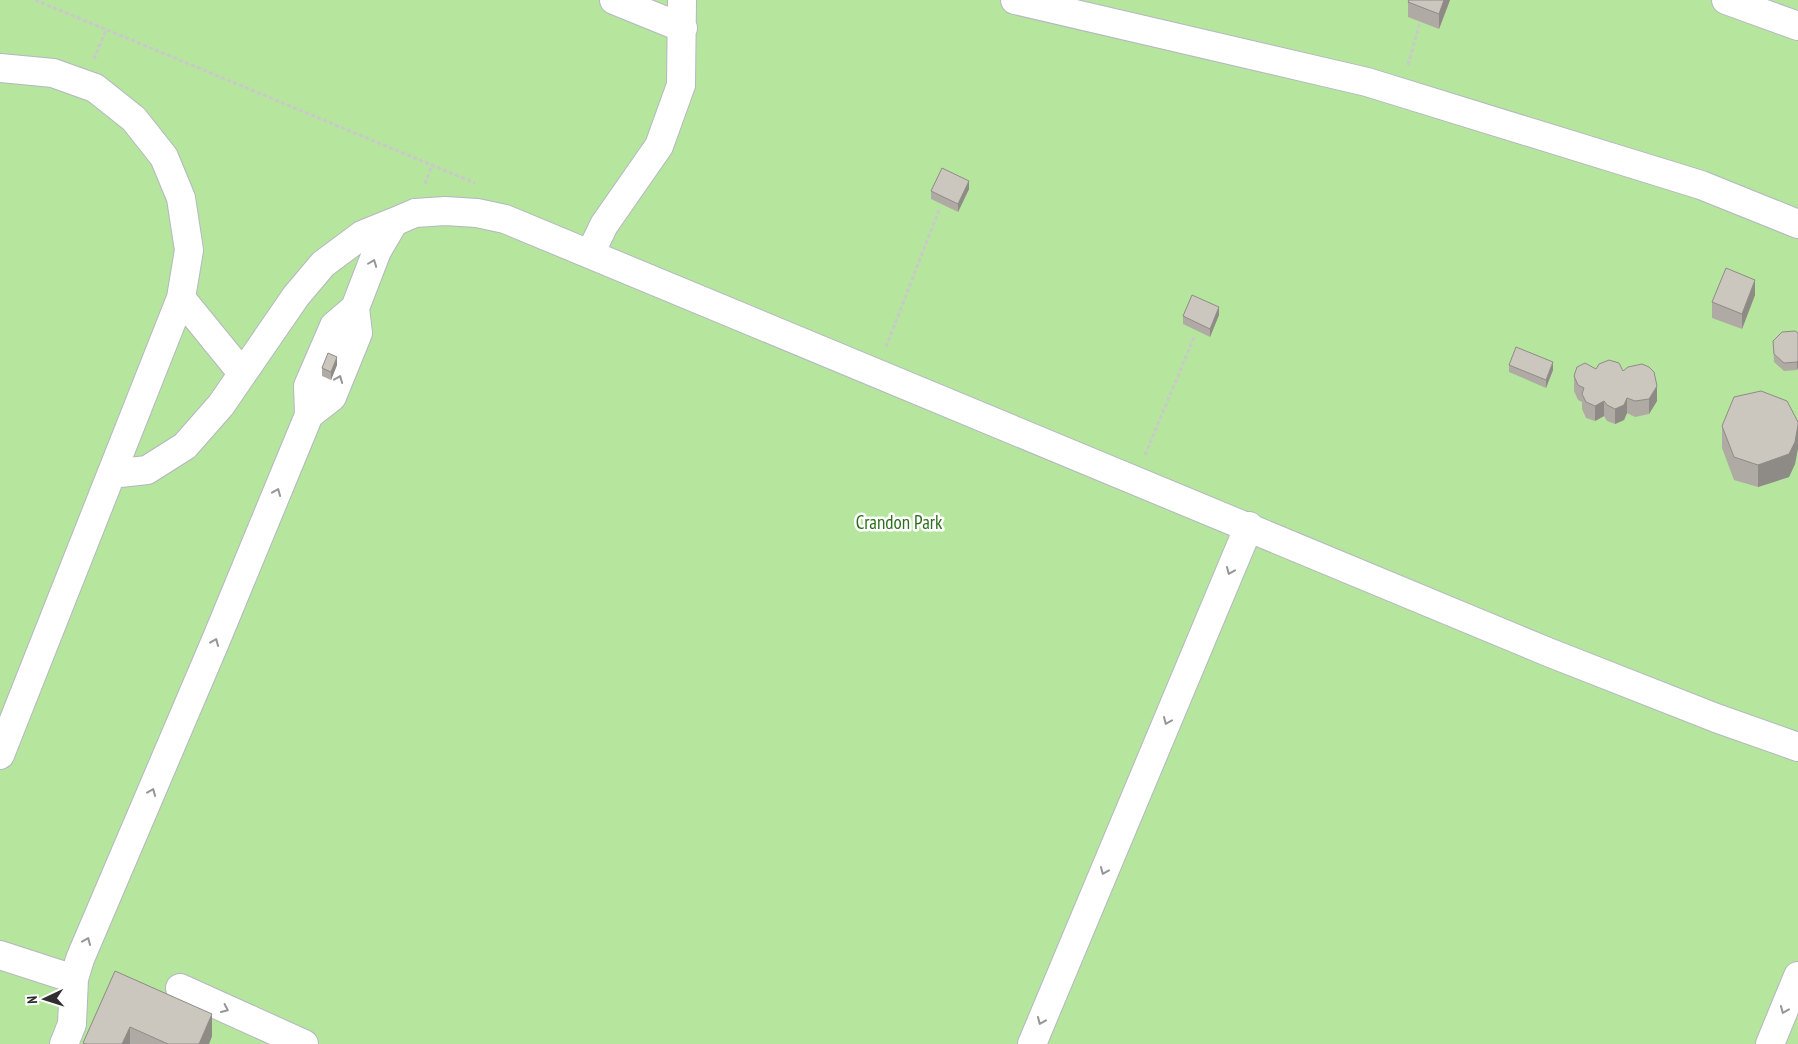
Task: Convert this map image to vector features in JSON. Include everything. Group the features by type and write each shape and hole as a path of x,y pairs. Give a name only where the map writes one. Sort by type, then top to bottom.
{"street":[{"path":"614,0 683,28"},
{"path":"590,254 604,225 659,146 681,85 682,0"},
{"path":"1015,0 1367,82 1701,185 1798,224"},
{"path":"1726,0 1798,26"},
{"path":"0,68 53,73 94,88 134,119 164,158 181,198 189,250 181,298 0,755"},
{"path":"111,474 147,470 184,446 221,405 296,296 323,264 362,235 415,213 477,213 505,219 1600,673 1797,747"},
{"path":"64,1044 72,1024 74,980 80,959 209,658 309,415 308,386 334,326 355,308 377,251 394,222"},
{"path":"181,298 242,373"},
{"path":"1032,1044 1249,526"},
{"path":"0,702 29,684"},
{"path":"0,955 74,980"},
{"path":"1770,1044 1798,976"},
{"path":"180,988 304,1044"}],"path":[{"path":"35,0 481,186"},
{"path":"1400,93 1420,22"},
{"path":"884,352 939,210"},
{"path":"1144,460 1195,335"}],"green space":[{"name":"Crandon Park","path":"0,0 1798,0 1798,1044 0,1044"}],"building":[{"path":"1409,0 1444,0 1439,14 1408,2"},
{"path":"942,168 969,181 958,204 931,191"},
{"path":"1726,268 1755,280 1742,314 1712,302"},
{"path":"1192,295 1219,307 1210,329 1183,316"},
{"path":"1795,331 1798,333 1798,361 1784,363 1774,354 1773,341 1782,332"},
{"path":"1516,347 1553,362 1546,380 1509,365"},
{"path":"328,353 337,357 331,372 322,368"},
{"path":"1609,360 1619,363 1623,371 1628,367 1642,364 1649,367 1654,372 1657,386 1649,399 1635,401 1627,398 1624,405 1615,409 1604,401 1595,406 1586,402 1582,394 1584,388 1578,385 1574,376 1577,367 1585,363 1596,369 1599,364"},
{"path":"1761,391 1787,401 1798,425 1795,442 1789,454 1758,465 1734,457 1722,426 1734,397"},
{"path":"115,971 212,1014 199,1044 168,1044 130,1027 122,1044 83,1043"}]}
